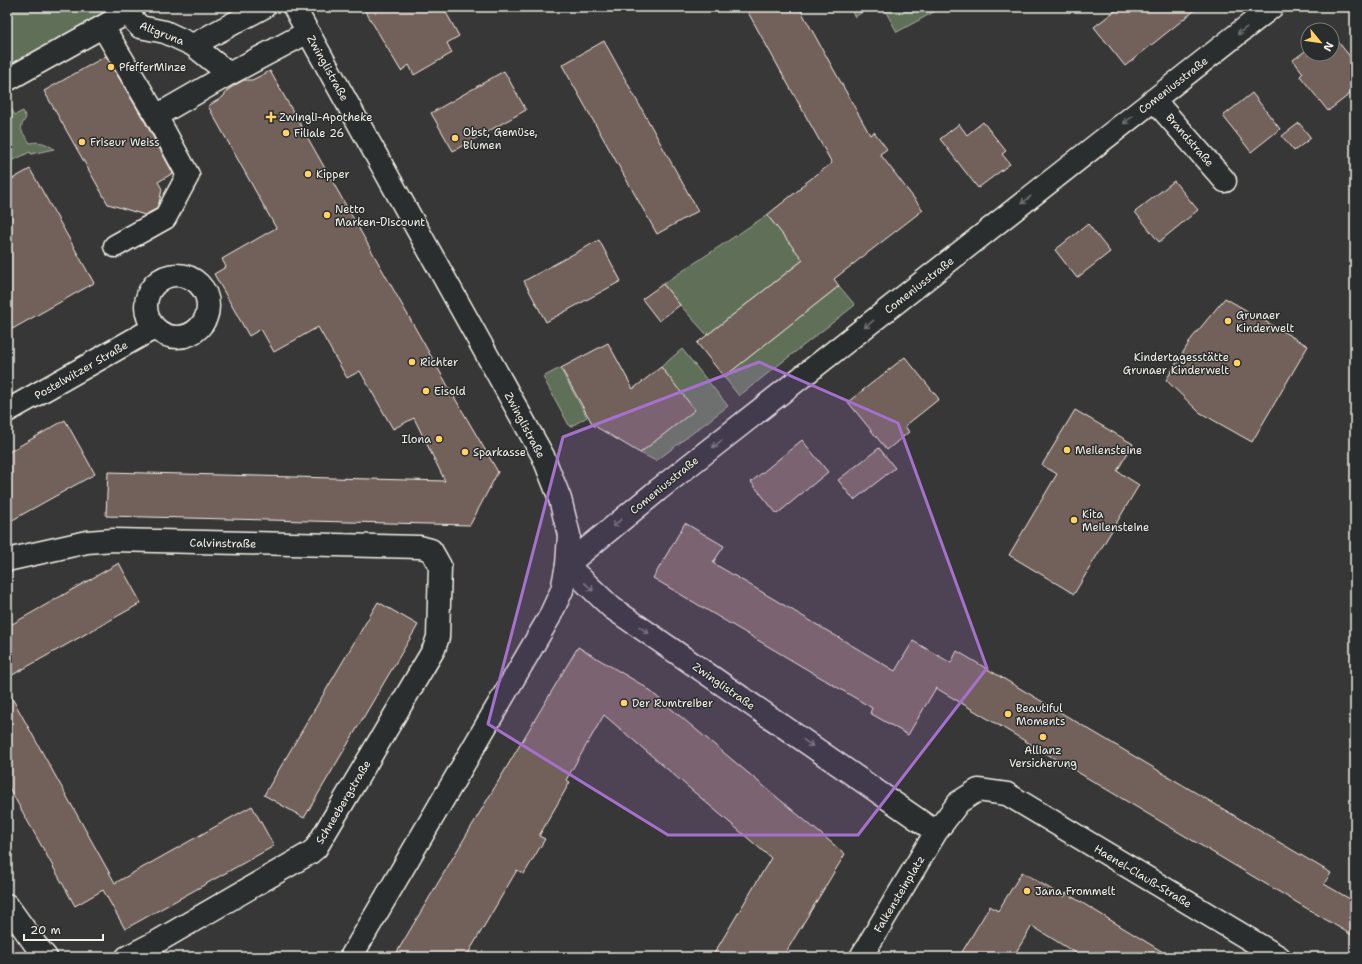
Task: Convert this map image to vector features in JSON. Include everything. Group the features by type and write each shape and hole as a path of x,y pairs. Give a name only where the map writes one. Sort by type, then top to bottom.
{"street":[{"name":"Altgruna","path":"7,80 103,27 125,10 140,27 165,32 193,45 264,7"},
{"name":"Zwinglistraße","path":"294,7 543,456 560,499 569,535 567,565 612,608 936,832"},
{"name":"Comeniusstraße","path":"567,565 664,485 1272,7"},
{"path":"103,27 156,116 188,175 165,218 116,246"},
{"path":"156,116 229,74 308,32"},
{"path":"193,45 229,74"},
{"name":"Brandstraße","path":"1154,100 1225,181"},
{"name":"Postelwitzer Straße","path":"7,412 154,328"},
{"name":"Calvinstraße","path":"7,560 87,542 113,540 420,547 431,550 436,558"},
{"name":"Schneebergstraße","path":"127,957 160,940 310,853 316,848 434,649 438,637 440,566 436,558"},
{"path":"351,957 549,618 562,590 567,565"},
{"name":"Falkensteinplatz","path":"861,957 936,832 959,802 978,790 1007,794"},
{"name":"Haenel-Clauß-Straße","path":"1007,794 1279,957"},
{"path":"7,906 46,957"}],"highlighted area":[{"path":"759,362 898,423 987,668 858,835 668,835 488,724 563,437"}],"green space":[{"path":"7,7 111,7 113,10 7,69"},
{"path":"849,7 870,7 855,17"},
{"path":"883,7 943,7 897,32"},
{"path":"7,101 15,115 23,111 26,118 21,128 30,143 43,143 54,149 31,154 30,152 7,163"},
{"path":"767,215 804,259 707,335 663,284"},
{"path":"839,286 855,305 739,396 724,377"},
{"path":"682,349 728,406 656,461 640,453 694,410 661,367"},
{"path":"560,368 587,417 570,427 543,377"}],"building":[{"path":"363,7 443,7 459,36 447,43 452,53 414,75 409,65 401,71"},
{"path":"745,7 799,7 870,135 874,132 887,149 880,154 923,210 834,279 839,286 724,377 697,343 803,260 767,215 801,188 800,187 832,163"},
{"path":"1120,7 1199,7 1125,66 1094,27"},
{"path":"604,41 698,211 657,234 562,65"},
{"path":"1340,44 1355,63 1355,90 1328,111 1300,76 1303,73 1293,60 1300,55 1300,62 1340,62"},
{"path":"106,56 173,173 158,182 162,189 159,203 156,209 145,215 108,204 44,91"},
{"path":"270,71 498,472 470,525 106,516 108,472 445,481 414,418 393,429 360,371 347,378 318,327 274,352 261,329 249,336 214,274 226,267 222,259 276,228 208,106 223,97 228,90 235,85 244,80 252,80"},
{"path":"504,71 526,110 453,151 431,113"},
{"path":"1252,93 1280,129 1251,152 1223,116"},
{"path":"983,122 1006,151 1002,154 1010,164 978,188 940,139 959,124 967,135"},
{"path":"1299,123 1311,138 1294,151 1282,136"},
{"path":"30,169 94,283 7,332 7,182"},
{"path":"1174,181 1198,210 1159,242 1135,212"},
{"path":"1088,224 1110,252 1077,278 1055,250"},
{"path":"599,240 621,281 546,322 524,281"},
{"path":"663,284 680,305 659,321 642,299"},
{"name":"Kindertagesstätte Grunaer Kinderwelt","path":"1225,298 1308,346 1252,442 1199,412 1166,380 1192,338"},
{"path":"608,343 633,389 661,367 695,410 640,453 593,425 561,368"},
{"path":"905,357 939,399 905,426 909,432 887,450 848,402"},
{"name":"Kita Meilensteine","path":"1075,410 1133,444 1117,471 1139,485 1074,594 1009,555 1057,474 1042,465"},
{"path":"65,420 95,474 7,523 7,453"},
{"path":"802,440 828,472 777,514 751,482"},
{"path":"879,448 895,468 854,500 838,480"},
{"path":"685,523 724,546 713,563 895,671 913,641 951,663 957,651 1331,873 1324,884 1355,902 1355,937 936,688 908,735 870,713 872,708 653,578"},
{"path":"119,563 141,603 7,678 7,627"},
{"path":"378,602 418,625 304,818 264,795"},
{"path":"578,647 644,686 845,854 783,957 712,957 771,858 604,715 566,780 570,782 539,836 545,839 524,874 517,870 466,957 394,957"},
{"path":"7,689 115,883 252,806 274,846 125,929 103,890 75,906 7,784"},
{"path":"1022,872 1064,897 1066,893 1171,957 1082,957 1032,926 1013,957 959,957 990,906 998,911"}],"place":[{"name":"PfefferMinze","path":"111,67"},
{"name":"Zwingli-Apotheke","path":"271,117"},
{"name":"Filiale 26","path":"286,133"},
{"name":"Obst, Gemüse, Blumen","path":"455,138"},
{"name":"Friseur Weiss","path":"82,142"},
{"name":"Kipper","path":"308,174"},
{"name":"Netto Marken-Discount","path":"327,215"},
{"name":"Grunaer Kinderwelt","path":"1228,321"},
{"name":"Richter","path":"412,362"},
{"name":"Kindertagesstätte Grunaer Kinderwelt","path":"1237,363"},
{"name":"Eisold","path":"426,391"},
{"name":"Ilona","path":"439,439"},
{"name":"Meilensteine","path":"1067,450"},
{"name":"Sparkasse","path":"465,452"},
{"name":"Kita Meilensteine","path":"1074,520"},
{"name":"Der Rumtreiber","path":"624,703"},
{"name":"Beautiful Moments","path":"1008,714"},
{"name":"Allianz Versicherung","path":"1043,737"},
{"name":"Jana Frommelt","path":"1027,891"}]}
